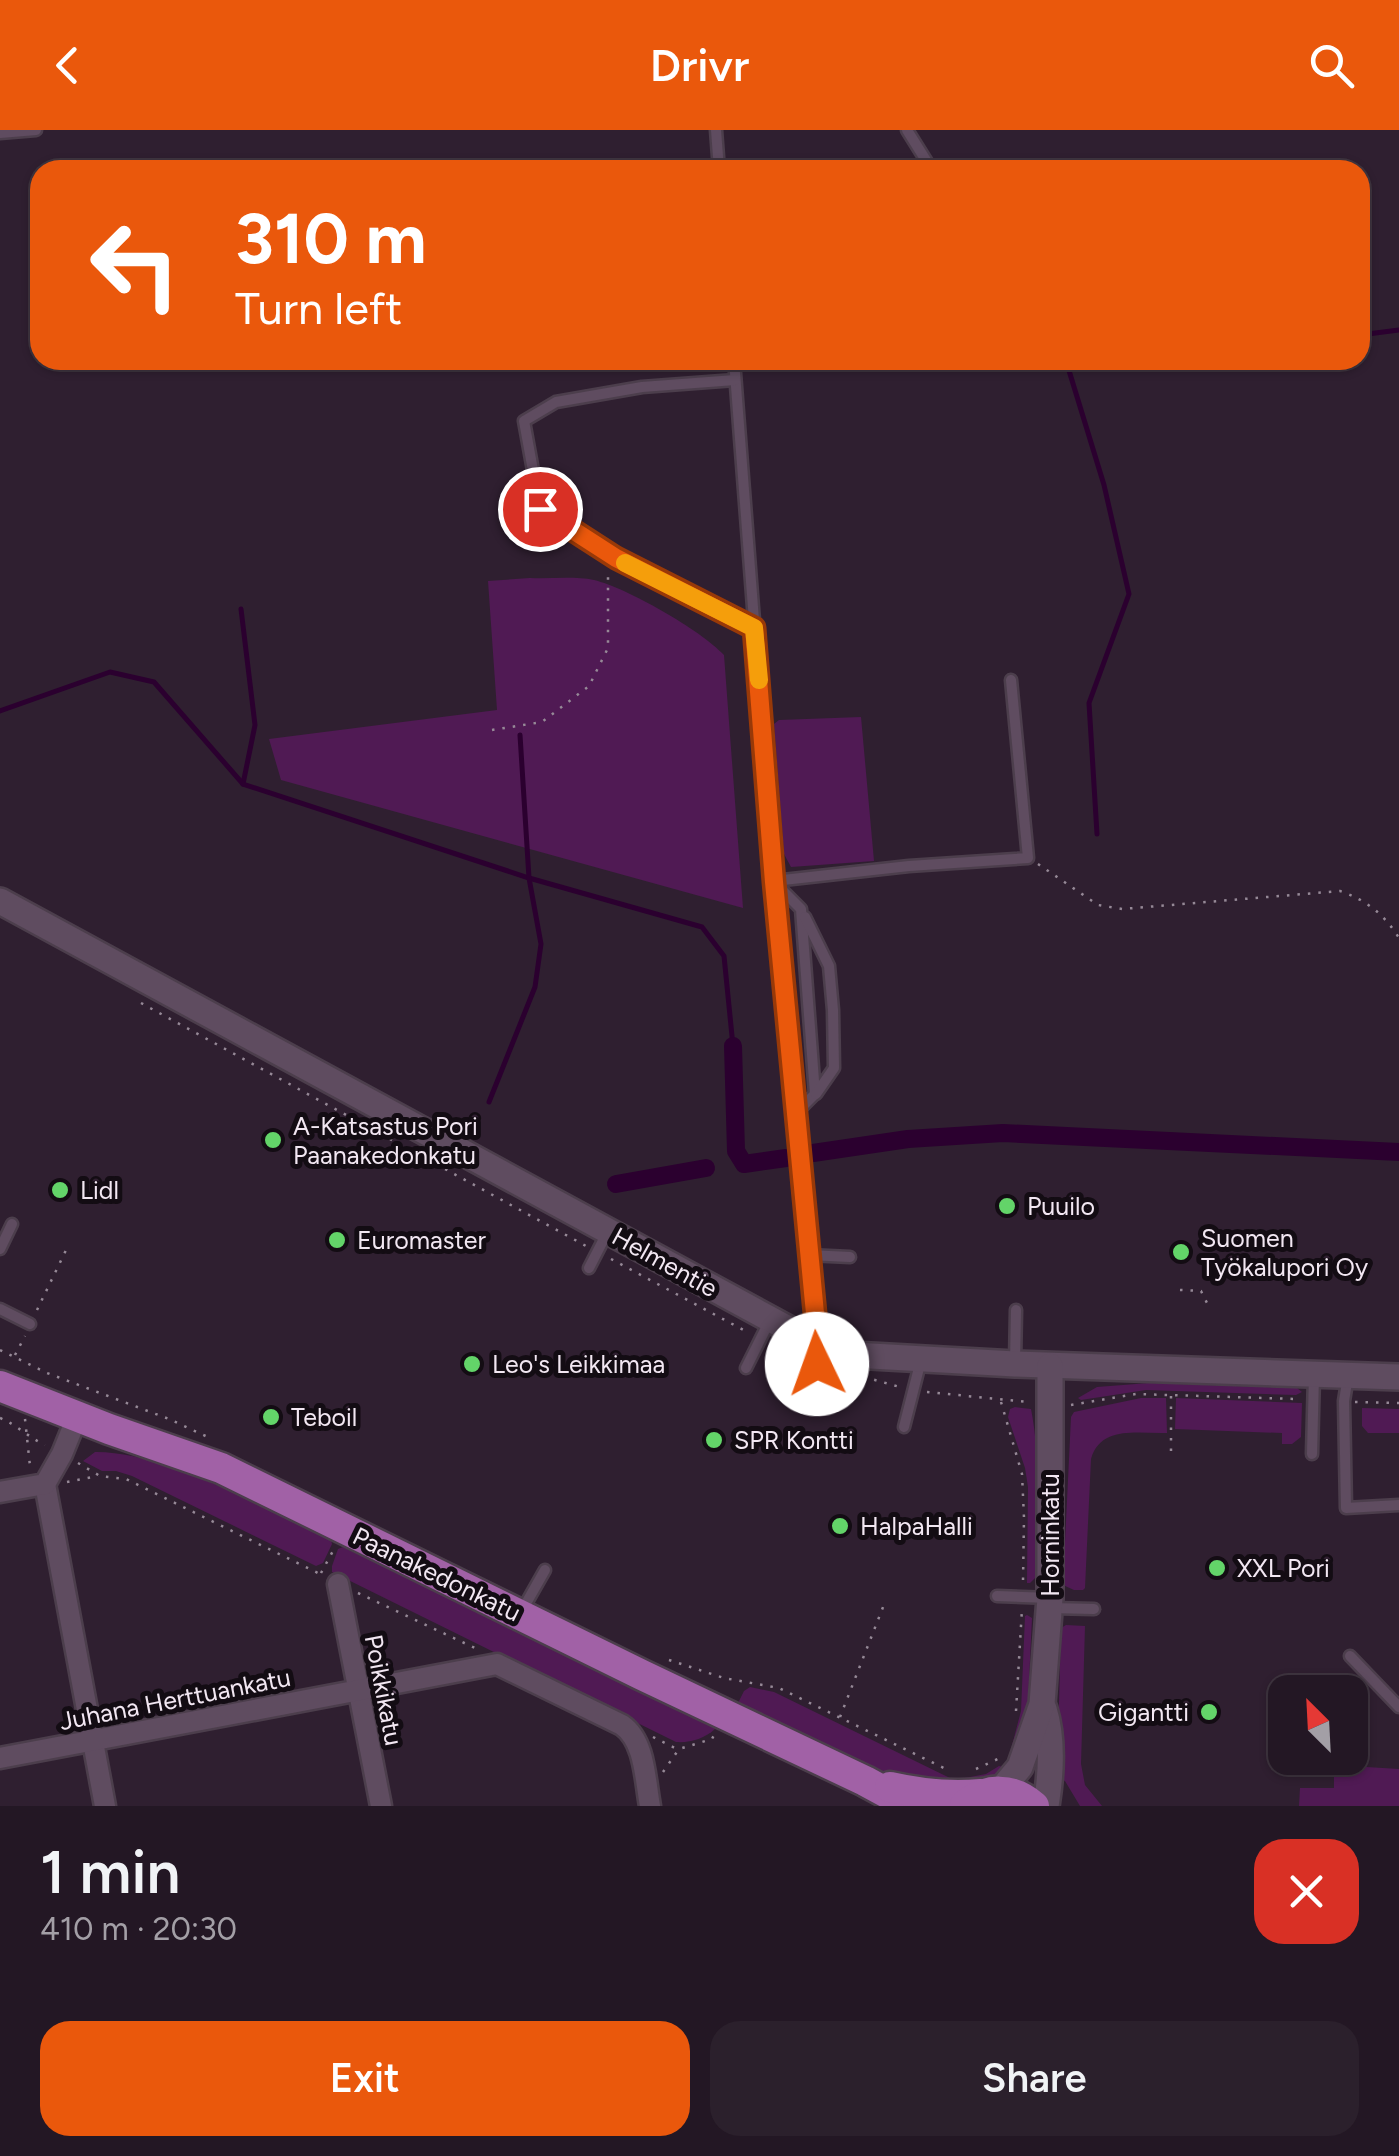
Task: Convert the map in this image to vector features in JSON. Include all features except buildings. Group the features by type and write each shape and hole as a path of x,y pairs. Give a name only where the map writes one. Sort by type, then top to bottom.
{"main road":[{"name":"Paanakedonkatu","path":"0,1386 221,1468 911,1806"},
{"name":"Paanakedonkatu","path":"865,1782 920,1794 953,1796 977,1791"},
{"path":"977,1791 1018,1795 1034,1806"}],"street":[{"name":"Helmentie","path":"0,901 765,1329 852,1355 1314,1387 1348,1375 1399,1376"},
{"name":"Horninkatu","path":"977,1791 1020,1767 1042,1704 1049,1603 1050,1366"},
{"path":"0,1492 38,1485 62,1454 77,1417"},
{"path":"38,1485 105,1806"},
{"name":"Poikkikatu","path":"338,1584 381,1806"},
{"path":"359,1689 497,1664 640,1733 650,1806"},
{"name":"Juhana Herttuankatu","path":"0,1758 359,1689"},
{"name":"Horninkatu","path":"1042,1704 1047,1720 1050,1782 1046,1806"}],"lane":[{"path":"0,133 36,130"},
{"path":"716,130 718,160"},
{"path":"908,130 926,160"},
{"path":"734,370 774,882 818,1345 817,1364 804,1395"},
{"path":"735,380 642,387 556,402 524,421 540,509 616,558 754,628"},
{"path":"774,882 909,866 1028,858 1011,680"},
{"path":"774,882 800,910 829,966 834,1068 796,1113"},
{"path":"800,910 815,1094"},
{"path":"0,1249 12,1224"},
{"path":"589,1268 603,1241"},
{"path":"808,1255 850,1257"},
{"path":"0,1309 30,1324"},
{"path":"1015,1364 1016,1310"},
{"path":"746,1368 765,1329"},
{"path":"904,1427 922,1359"},
{"path":"1348,1375 1344,1402 1346,1508 1399,1504"},
{"path":"1312,1454 1314,1387"},
{"path":"520,1615 544,1570"},
{"path":"997,1596 1094,1609"},
{"path":"1350,1656 1399,1707"}],"path":[{"path":"492,730 542,722 589,686 608,648 608,570 616,558"},
{"path":"1028,858 1098,904 1122,909 1340,891 1359,898 1387,918 1399,938"},
{"path":"132,998 441,1168 603,1241 765,1329"},
{"path":"14,1357 69,1244"},
{"path":"1180,1290 1201,1291 1210,1309"},
{"path":"860,1376 914,1390 1070,1405 1136,1394 1314,1387"},
{"path":"1170,1450 1171,1394"},
{"path":"33,1400 25,1419 38,1485"},
{"path":"1000,1401 1022,1474 1023,1597 1015,1720"},
{"path":"1344,1402 1399,1402"},
{"path":"840,1718 885,1602"},
{"path":"665,1659 724,1678 778,1688 949,1770"},
{"path":"657,1780 679,1749 712,1739 726,1715"},
{"path":"640,1733 679,1749"},
{"path":"977,1791 982,1768 1002,1757 1020,1767"}],"shaded area":[{"path":"578,578 608,584 681,622 724,655 743,908 281,780 269,739 497,710 488,581"},
{"path":"861,717 874,861 791,867 784,854 774,724 779,720"},
{"path":"1149,1383 1297,1388 1302,1392 1296,1395 1146,1390 1078,1398 1097,1387"},
{"path":"1141,1398 1166,1398 1167,1433 1112,1436 1096,1448 1091,1459 1085,1588 1074,1590 1063,1585 1071,1417 1074,1412"},
{"path":"1176,1398 1302,1403 1301,1437 1292,1444 1282,1444 1282,1433 1175,1429"},
{"path":"1015,1407 1031,1409 1036,1451 1035,1578 1030,1583 1028,1487 1008,1417"},
{"path":"1362,1408 1399,1409 1399,1433 1368,1433 1362,1426"},
{"path":"95,1452 122,1454 183,1471 277,1513 332,1544 323,1563 316,1566 132,1476 102,1471 83,1461"},
{"path":"343,1547 715,1729 697,1740 676,1742 332,1572 338,1549"},
{"path":"1027,1615 1032,1618 1027,1724 1017,1757 1010,1753 1021,1711"},
{"path":"1085,1626 1081,1764 1085,1785 1102,1806 1080,1806 1065,1781 1057,1777 1061,1628"},
{"path":"750,1687 774,1692 954,1780 986,1774 999,1766 1011,1769 986,1785 887,1777 737,1705"},
{"path":"1368,1767 1399,1769 1399,1806 1299,1806 1300,1788 1334,1788 1334,1775 1368,1775"}],"waterway":[{"path":"1370,334 1399,330"},
{"path":"1069,370 1104,485 1129,594 1089,703 1097,834"},
{"path":"241,609 255,725 243,784"},
{"path":"0,711 110,672 154,682 243,784 529,878 702,927 724,956 733,1046"},
{"path":"489,1102 535,987 541,944 529,878 520,735"},
{"path":"733,1046 736,1151 744,1164 786,1158"},
{"path":"813,1153 908,1139 1003,1133 1399,1152"},
{"path":"616,1184 706,1168"}],"slow traffic":[{"path":"625,563 754,628 759,680"}],"place":[{"name":"A-Katsastus Pori Paanakedonkatu","path":"273,1140"},
{"name":"Lidl","path":"60,1190"},
{"name":"Puuilo","path":"1007,1206"},
{"name":"Euromaster","path":"337,1240"},
{"name":"Suomen Työkalupori Oy","path":"1181,1252"},
{"name":"Leo's Leikkimaa","path":"472,1364"},
{"name":"Teboil","path":"271,1417"},
{"name":"SPR Kontti","path":"714,1440"},
{"name":"HalpaHalli","path":"840,1526"},
{"name":"XXL Pori","path":"1217,1568"},
{"name":"Gigantti","path":"1209,1712"}],"route":[{"path":"540,509 616,558 754,628 817,1364"}]}
